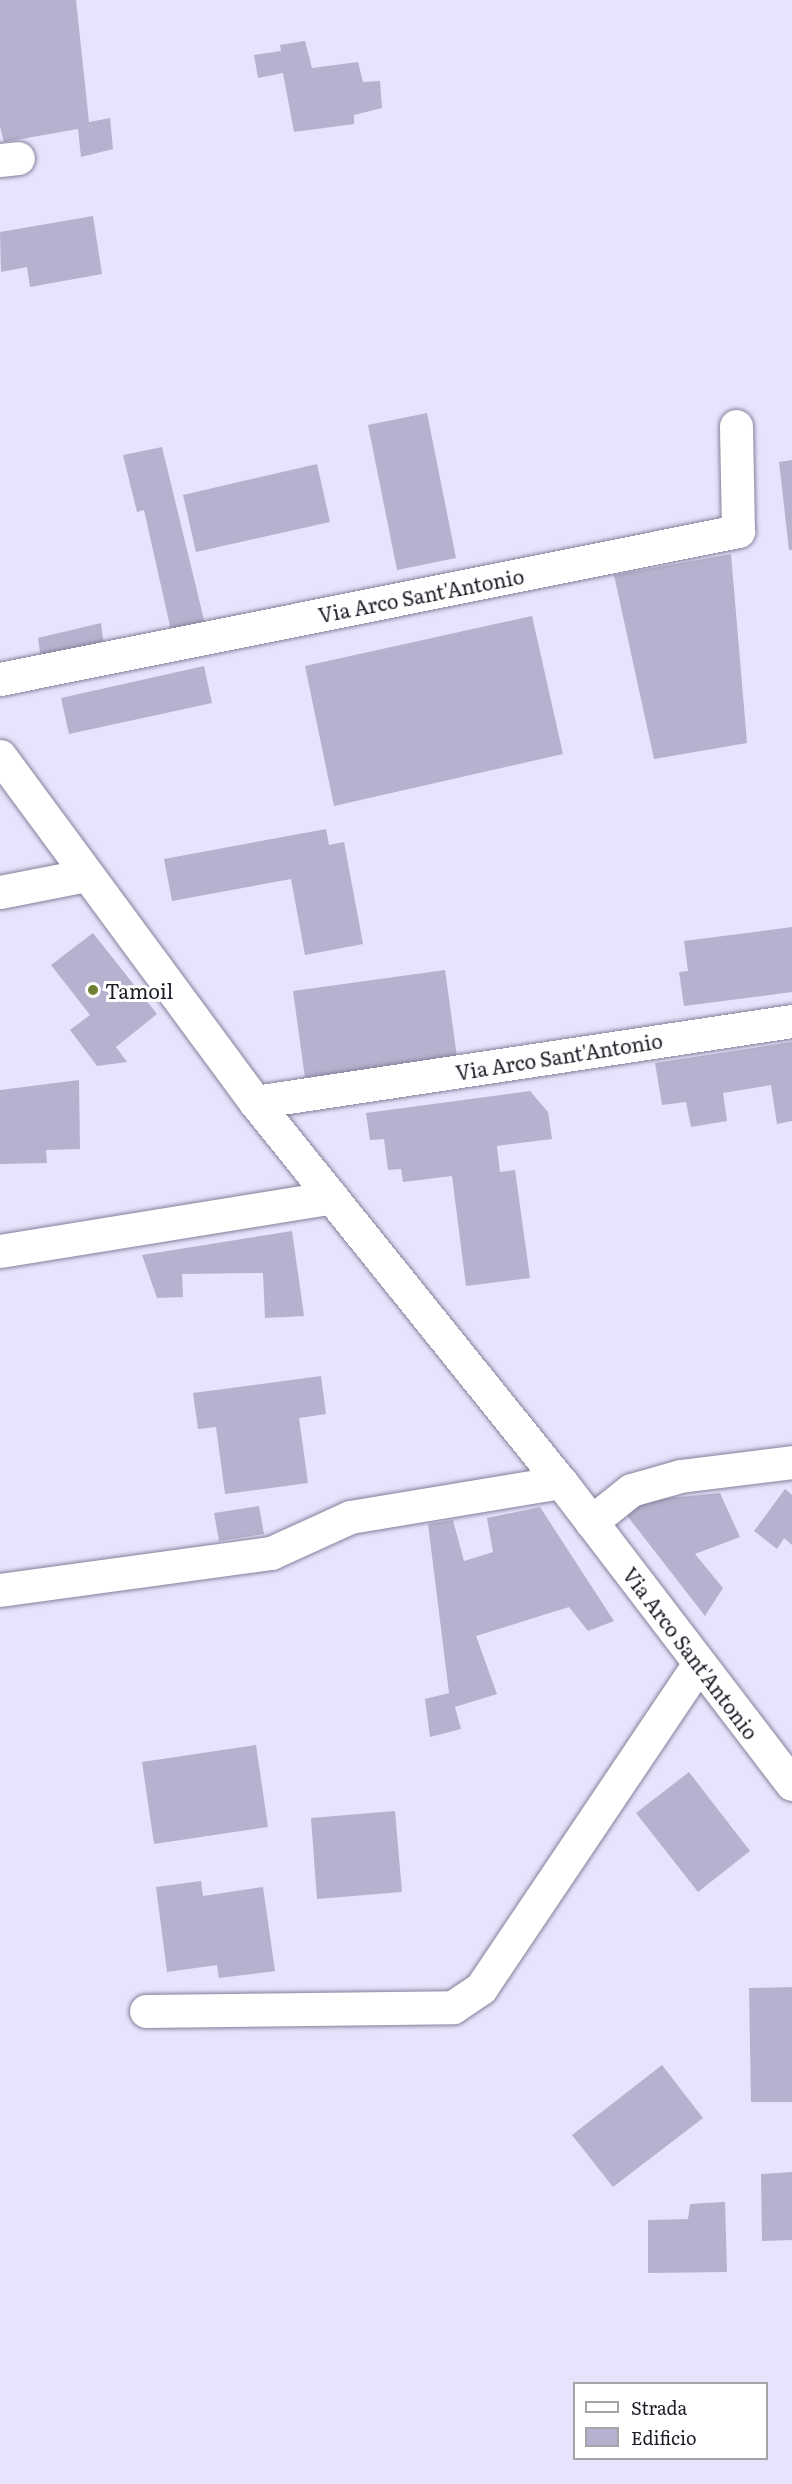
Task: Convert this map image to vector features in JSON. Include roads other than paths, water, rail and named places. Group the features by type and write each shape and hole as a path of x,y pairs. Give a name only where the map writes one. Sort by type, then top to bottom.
{"street":[{"name":"Via Arco Sant'Antonio","path":"0,679 738,531 736,426"},
{"name":"Via Arco Sant'Antonio","path":"0,756 255,1102 561,1482 792,1784"},
{"path":"0,892 87,875"},
{"name":"Via Arco Sant'Antonio","path":"255,1102 792,1021"},
{"path":"0,1251 332,1197"},
{"path":"591,1522 631,1490 680,1476 792,1462"},
{"path":"0,1590 271,1553 350,1517 561,1482"},
{"path":"146,2011 453,2007 481,1988 699,1663"}],"place":[{"name":"Tamoil","path":"93,990"}]}
